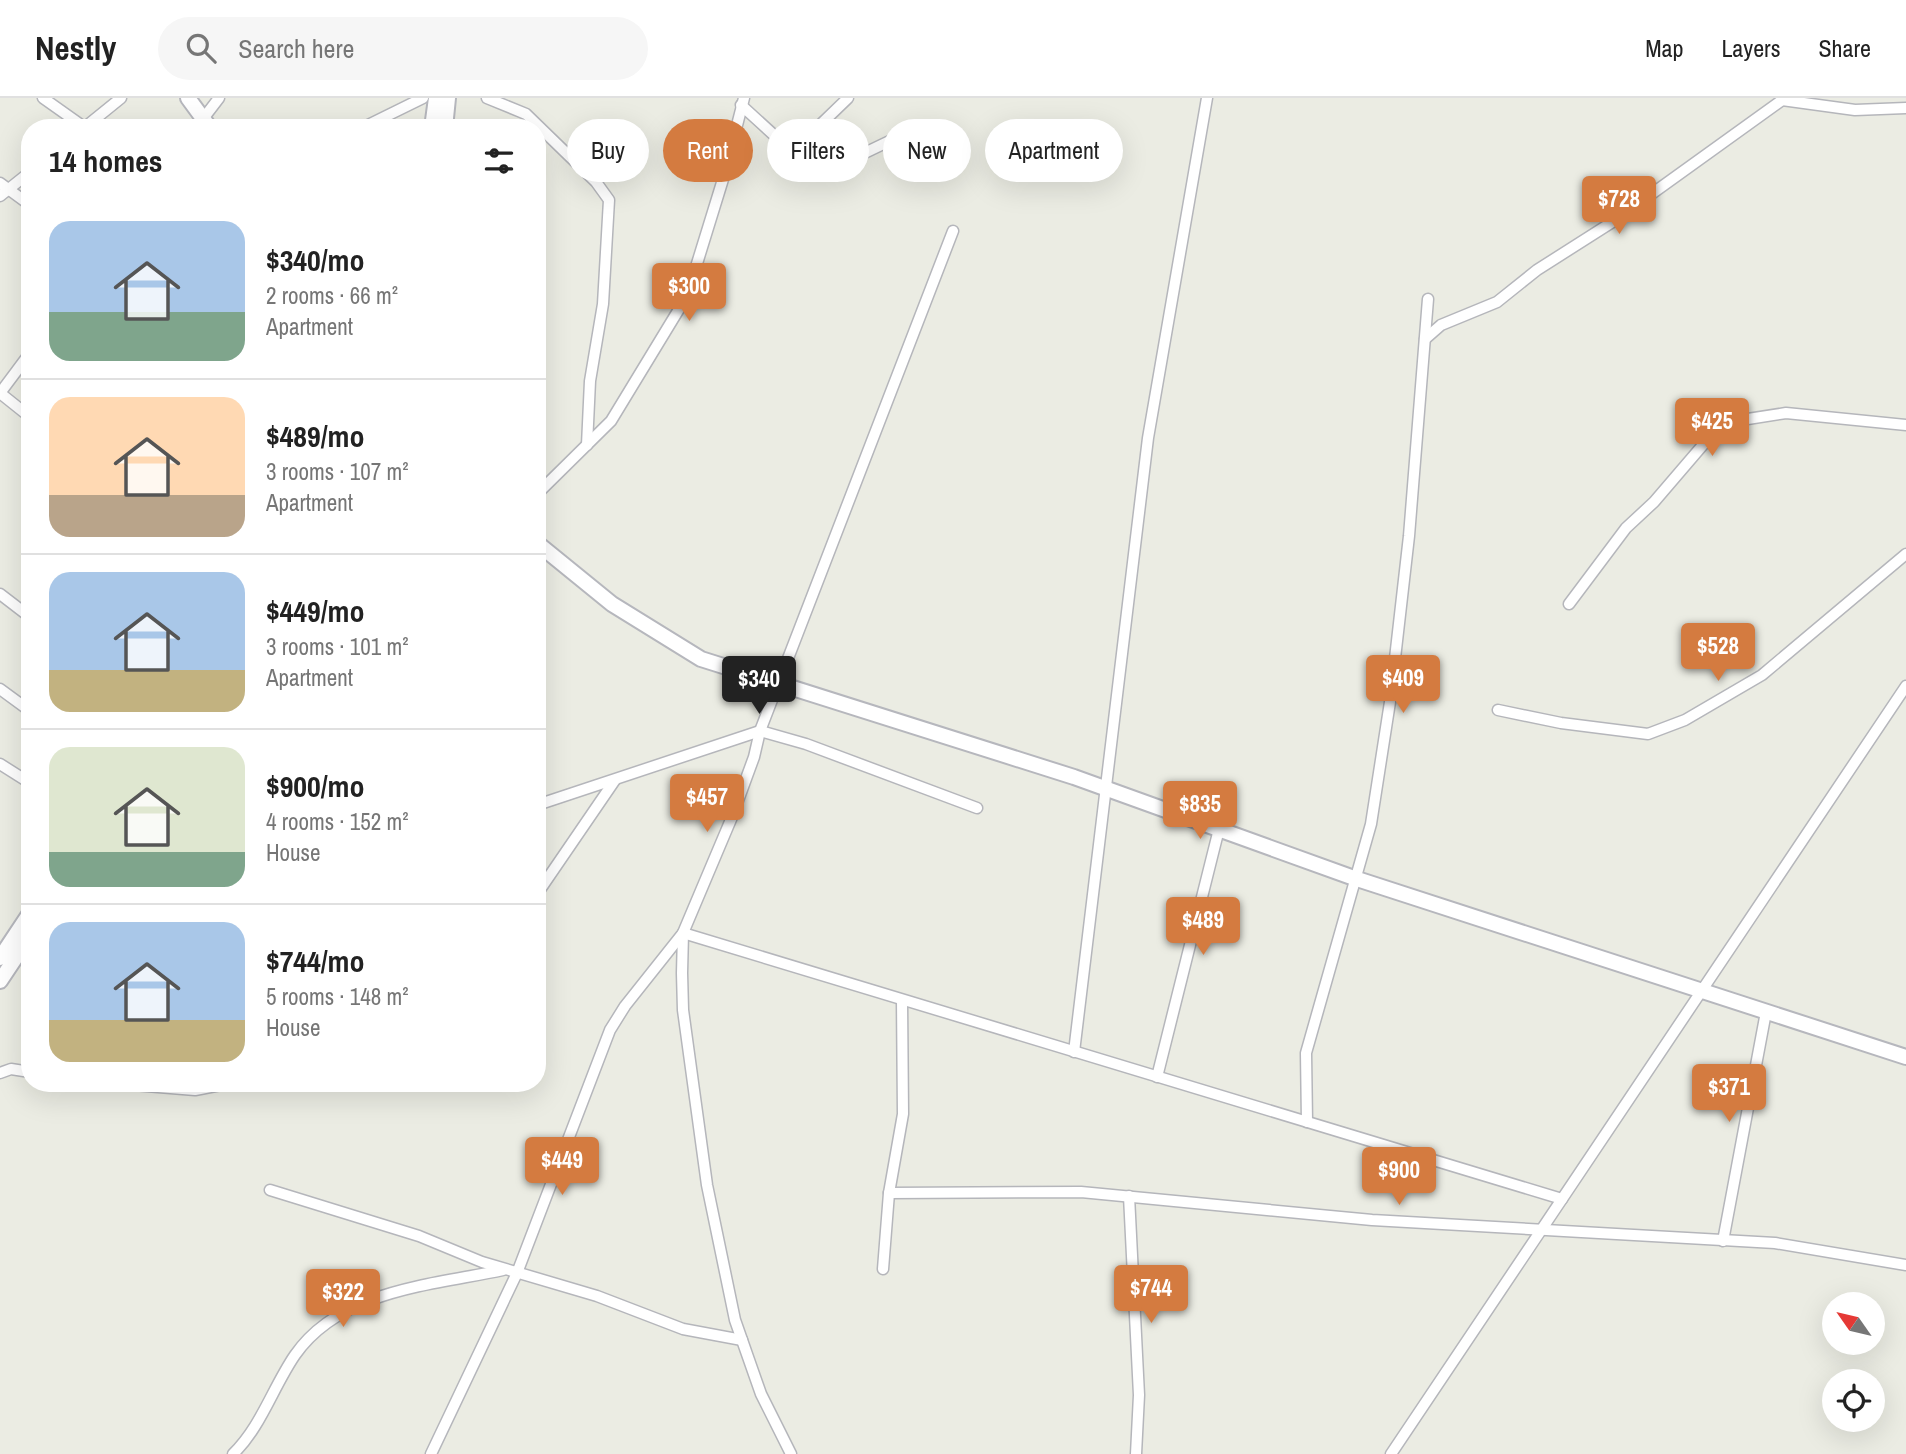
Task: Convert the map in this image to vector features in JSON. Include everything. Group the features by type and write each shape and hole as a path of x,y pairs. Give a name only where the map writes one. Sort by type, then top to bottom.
{"street":[{"path":"43,98 72,119"},
{"path":"95,119 121,98"},
{"path":"188,98 200,119"},
{"path":"207,119 219,98"},
{"path":"380,119 423,98"},
{"path":"433,119 436,98"},
{"path":"446,119 449,98"},
{"path":"487,98 526,114 531,119"},
{"path":"826,119 848,98"},
{"path":"1074,1052 1108,789 1148,438 1207,98"},
{"path":"1425,339 1441,325 1497,302 1537,270 1614,221 1783,99 1855,110 1906,108"},
{"path":"546,485 611,421 687,296 724,176 742,102"},
{"path":"742,102 767,127"},
{"path":"546,133 596,182 609,200 603,304 590,381 587,445"},
{"path":"21,178 3,190 21,200"},
{"path":"431,1454 517,1273 610,1030 625,1006 683,933 732,817 754,757 760,731 953,231"},
{"path":"1307,1122 1306,1053 1371,824 1390,702 1409,536 1428,299"},
{"path":"21,365 0,393 21,410"},
{"path":"1569,604 1626,528 1654,502 1709,439 1735,421 1786,413 1906,425"},
{"path":"546,549 612,604 701,659 781,682 1108,789 1354,878 1906,1057"},
{"path":"1498,710 1561,723 1648,734 1685,720 1762,675 1879,580 1906,554"},
{"path":"0,594 21,610"},
{"path":"1391,1454 1906,687"},
{"path":"0,689 21,704"},
{"path":"546,802 760,731 806,744 977,808"},
{"path":"0,764 21,777"},
{"path":"546,881 615,780"},
{"path":"1157,1077 1219,830"},
{"path":"0,958 21,927"},
{"path":"683,933 1562,1199"},
{"path":"683,933 683,1010 704,1159 734,1320 761,1394 791,1454"},
{"path":"0,981 21,950"},
{"path":"883,1269 889,1193 903,1114 902,1000"},
{"path":"1723,1241 1766,1012"},
{"path":"0,1073 11,1069 21,1071"},
{"path":"270,1190 419,1236 504,1269 597,1296 682,1329 742,1340"},
{"path":"889,1193 1081,1192 1372,1220 1540,1232 1775,1243 1906,1265"},
{"path":"1129,1196 1139,1395 1136,1454"},
{"path":"233,1454 249,1438 296,1353 320,1327 344,1309 397,1292 504,1269"}]}
